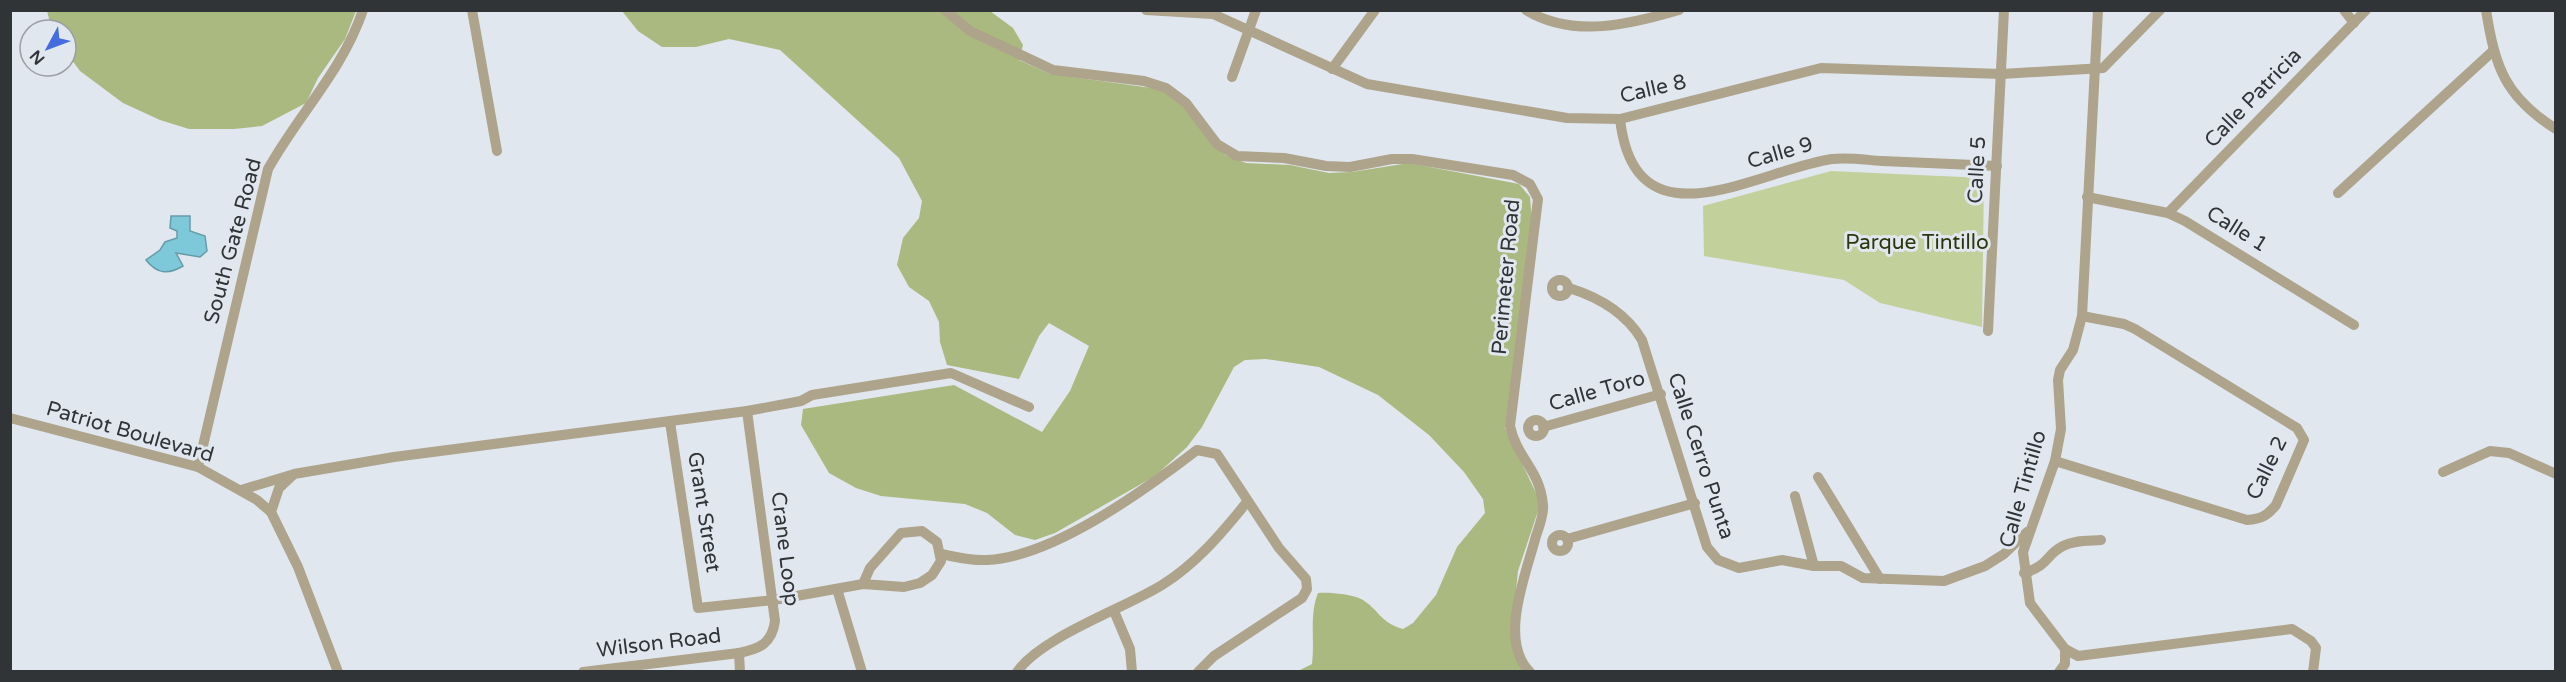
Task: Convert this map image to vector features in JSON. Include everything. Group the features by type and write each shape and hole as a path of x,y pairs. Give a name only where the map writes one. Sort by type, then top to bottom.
{"street":[{"name":"South Gate Road","path":"198,467 268,169 285,138 348,49 363,10"},
{"path":"472,10 497,151"},
{"name":"Perimeter Road","path":"945,10 970,31 1053,70 1144,81 1166,88 1186,103 1217,144 1237,156 1284,158 1326,166 1350,166 1392,159 1412,159 1513,175 1530,184 1538,199 1510,426 1514,444 1539,483 1544,508 1519,597 1514,643 1520,662 1530,672"},
{"name":"Calle 8","path":"1146,10 1213,14 1367,84 1567,118 1620,119 1821,68 2002,74 2103,68 2160,10"},
{"path":"1232,77 1256,10"},
{"path":"1332,69 1375,10"},
{"path":"1526,10 1570,25 1593,27 1629,24 1679,10"},
{"name":"Calle 5","path":"1988,332 2004,10"},
{"name":"Calle Tintillo","path":"2065,649 2030,603 2024,573 2023,552 2028,531 2055,461 2061,429 2058,380 2060,370 2073,350 2082,316 2093,69 2098,10"},
{"path":"2344,10 2354,23"},
{"name":"Calle Patricia","path":"2168,213 2366,10"},
{"path":"2486,10 2493,51 2510,89 2530,113 2556,129"},
{"path":"2338,193 2493,51"},
{"name":"Calle 9","path":"1620,119 1624,147 1638,169 1660,188 1683,195 1712,193 1833,159 1997,166"},
{"name":"Calle 1","path":"2087,197 2168,213 2185,221 2354,324"},
{"name":"Calle Cerro Punta","path":"1569,288 1610,306 1635,329 1648,354 1707,547 1712,555 1724,564 1745,568 1782,560 1814,566 1841,567 1863,578 1944,581 1985,566 2004,554 2028,531"},
{"name":"Calle 2","path":"2055,461 2247,520 2269,514 2276,505 2304,440 2297,428 2135,329 2124,324 2082,316"},
{"path":"239,489 294,474 394,457 747,411 801,401 812,395 951,373 1029,406"},
{"name":"Calle Toro","path":"1544,427 1661,394"},
{"name":"Crane Loop","path":"739,653 757,650 768,640 775,621 747,411"},
{"name":"Patriot Boulevard","path":"10,418 198,467 239,489 271,512 298,567 338,672"},
{"name":"Grant Street","path":"670,422 698,608 774,600"},
{"path":"941,554 986,561 1024,554 1138,494 1197,450 1211,451 1221,457 1247,502 1279,548 1306,579 1306,594 1214,656 1198,672"},
{"path":"2443,472 2490,451 2509,453 2556,474"},
{"path":"271,512 279,488 294,474"},
{"path":"1818,477 1880,579"},
{"path":"1795,496 1814,566"},
{"path":"1017,672 1022,663 1048,646 1162,585 1189,566 1222,534 1247,502"},
{"path":"1567,539 1580,533 1695,503"},
{"path":"774,600 863,584 904,586 920,583 936,570 941,554 937,542 928,533 914,529 902,532 870,568 863,584"},
{"path":"2024,573 2041,568 2063,545 2101,540"},
{"path":"837,589 861,672"},
{"path":"1114,611 1130,649 1132,672"},
{"path":"2065,649 2078,656 2292,629 2311,641 2316,648 2313,672"},
{"path":"2059,672 2066,664 2065,649"},
{"path":"739,653 740,672"},
{"name":"Wilson Road","path":"583,672 739,653"}],"green space":[{"path":"47,11 356,11 345,39 318,78 306,103 262,126 234,129 189,129 160,120 123,103 78,68 78,18 49,18"},
{"path":"622,11 990,11 1013,28 1023,45 1019,60 1050,74 1159,89 1177,100 1225,155 1246,163 1290,165 1329,173 1352,172 1409,163 1519,184 1530,197 1532,223 1505,428 1538,497 1539,508 1518,571 1512,628 1531,671 1298,671 1312,664 1313,619 1318,593 1340,594 1361,599 1389,623 1403,629 1413,623 1436,595 1457,547 1485,513 1483,499 1464,472 1429,435 1378,395 1319,367 1266,359 1245,360 1234,367 1202,427 1187,447 1155,476 1055,533 1035,540 1015,535 987,513 965,504 881,496 856,488 829,473 801,425 803,409 954,385 1042,432 1070,391 1089,346 1049,323 1039,336 1019,379 947,365 940,342 939,322 929,301 909,287 897,265 903,238 919,218 922,201 899,158 780,50 729,39 696,47 662,47 638,31"},
{"name":"Parque Tintillo","path":"1831,171 1984,178 1982,327 1880,303 1844,280 1704,256 1703,206"}],"water":[{"path":"171,216 190,216 190,231 205,236 207,251 200,257 176,253 183,266 163,272 154,268 146,260 160,250 165,242 177,238 177,231 170,228"}]}
